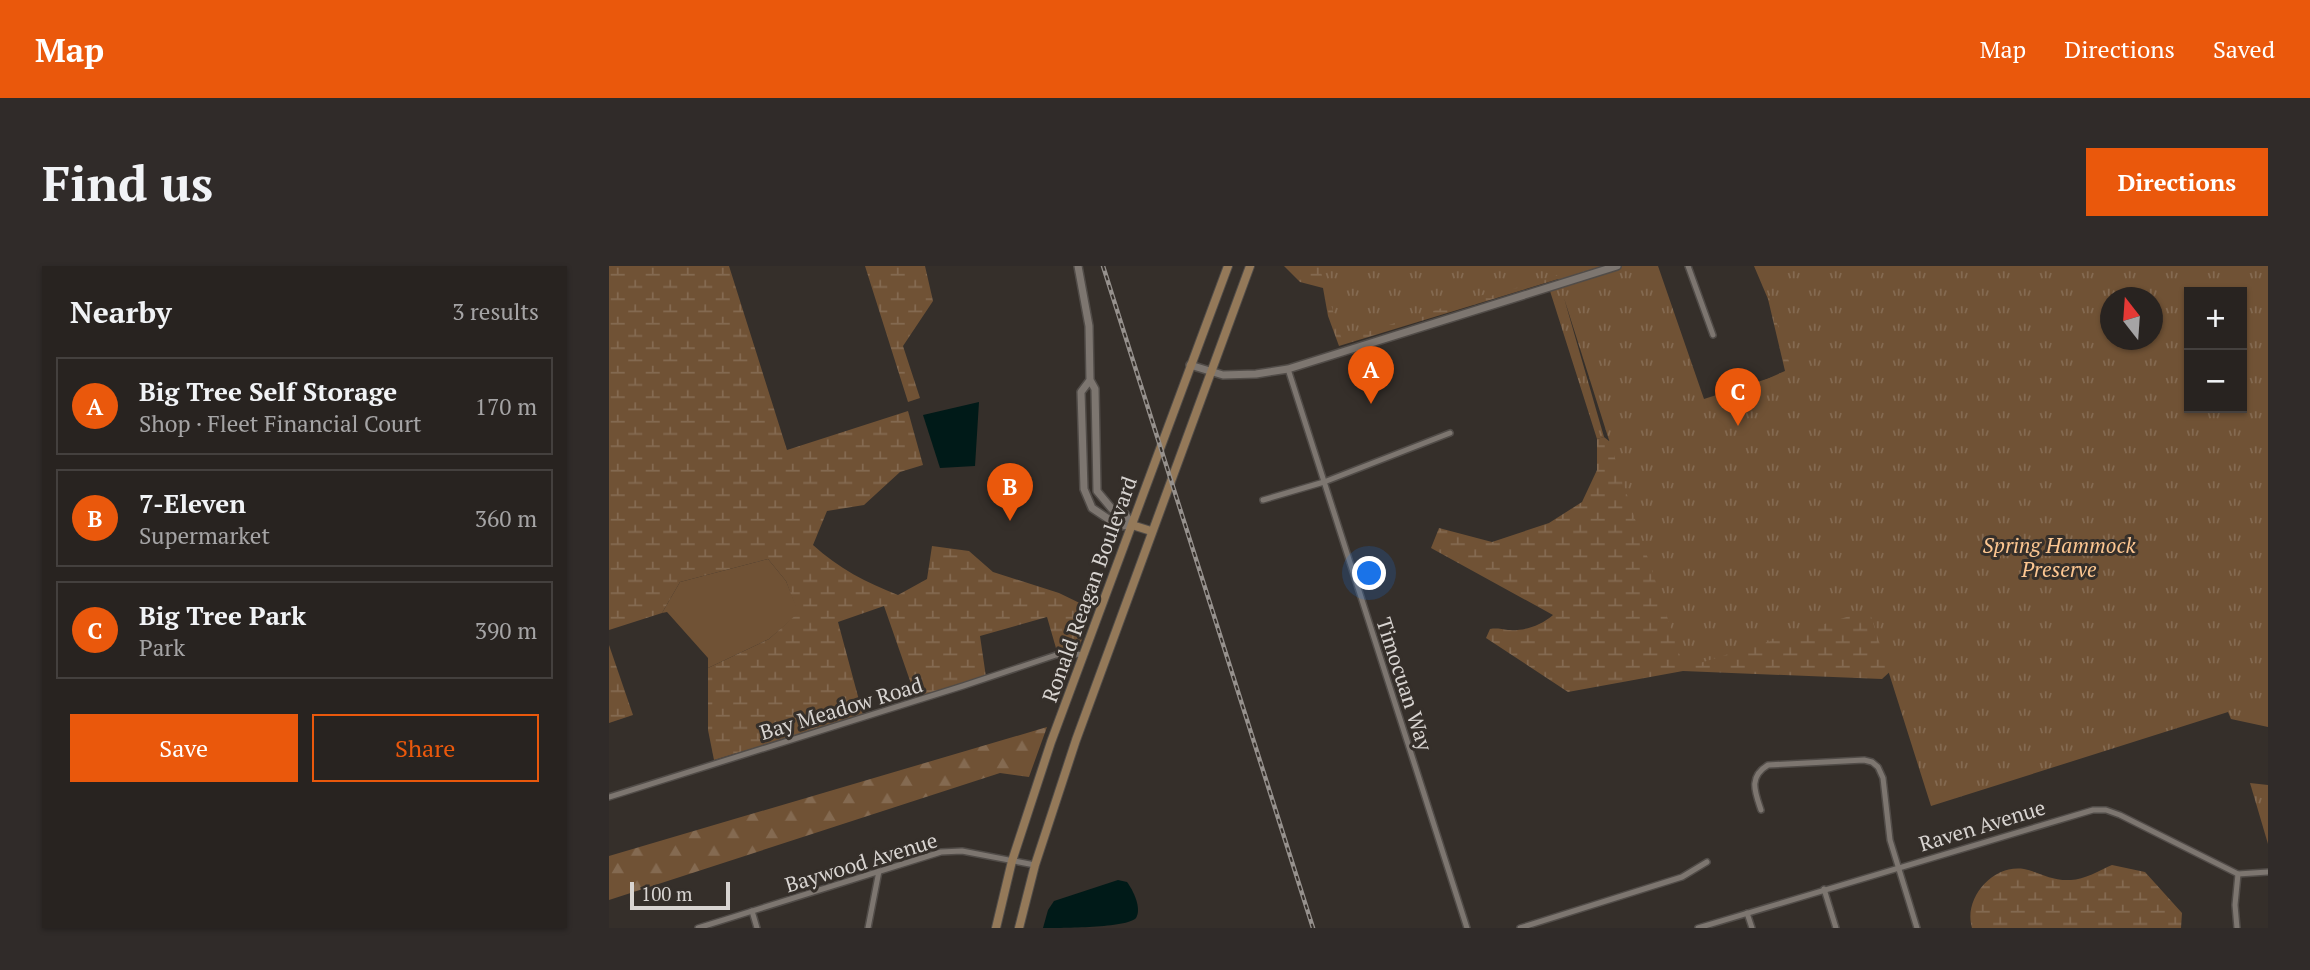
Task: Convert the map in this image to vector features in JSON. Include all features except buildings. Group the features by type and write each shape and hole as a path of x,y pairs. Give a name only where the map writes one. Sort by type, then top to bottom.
{"main road":[{"name":"Ronald Reagan Boulevard","path":"996,928 1012,861 1083,655 1228,266"},
{"name":"Ronald Reagan Boulevard","path":"1019,928 1035,865 1076,740 1250,266"},
{"path":"1132,525 1151,531"}],"street":[{"path":"1077,266 1089,326 1090,380 1095,389 1097,491 1112,509 1125,514 1132,525"},
{"path":"1190,365 1223,374 1257,374 1288,369 1616,266"},
{"path":"1688,266 1713,335"},
{"name":"Timocuan Way","path":"1288,369 1467,928"},
{"path":"1090,380 1081,392 1084,489 1092,508 1116,524 1132,525"},
{"path":"1263,500 1324,482 1450,433"},
{"name":"Bay Meadow Road","path":"609,797 1055,655 1083,655"},
{"path":"1761,810 1753,786 1757,774 1768,765 1864,760 1872,762 1878,767 1883,778 1888,830 1917,928"},
{"name":"Raven Avenue","path":"1698,928 2077,813 2106,810 2238,874 2268,872"},
{"name":"Baywood Avenue","path":"698,928 941,852 962,851 1035,865"},
{"path":"1520,928 1682,877 1707,862"},
{"path":"868,928 879,871"},
{"path":"2237,928 2235,905 2238,874"},
{"path":"1824,890 1836,928"},
{"path":"751,911 757,928"},
{"path":"1747,913 1752,928"}],"green space":[{"path":"609,266 729,266 787,450 908,411 923,465 900,472 864,505 827,511 813,545 832,561 898,595 927,579 932,546 969,551 993,572 1059,593 1092,609 1079,648 1058,655 1047,617 980,636 986,677 916,698 884,606 838,622 863,715 714,760 708,730 708,668 769,639 798,613 786,581 768,559 680,582 662,613 609,630"},
{"path":"865,266 925,266 933,301 903,346 920,398 908,402"},
{"path":"1284,266 1601,266 1339,346 1328,316 1323,288 1300,282"},
{"name":"Spring Hammock Preserve","path":"1319,266 1658,266 1704,399 1792,371 1759,266 2268,266 2268,727 2231,719 2228,712 1931,806 1869,610 1684,668 1564,298 1604,437 1597,439 1550,291 1561,287 1557,275 1491,296 1489,293 1342,340"},
{"path":"1754,266 1939,266 1908,655 1882,679 1683,671 1568,692 1486,638 1490,629 1526,629 1553,615 1431,548 1439,528 1492,542 1549,523 1582,502 1597,470 1597,439 1604,437 1609,441 1677,419 1785,371 1768,299"},
{"path":"768,559 786,581 799,613 769,639 708,668 708,658 667,612 662,613 680,582"},
{"path":"609,645 633,715 609,723"},
{"path":"1047,727 1029,777 1000,773 609,900 609,856"},
{"path":"2250,783 2268,785 2268,844"},
{"path":"2112,865 2145,872 2182,913 2181,928 1972,928 1970,917 1976,895 1983,885 2002,872 2024,869 2052,878 2076,880"}],"water":[{"path":"979,402 975,466 940,468 923,415"},
{"path":"1118,880 1127,882 1134,894 1138,909 1136,918 1107,926 1043,928 1048,910 1054,901"}],"railway":[{"path":"1103,266 1313,928"}],"place":[{"name":"Big Tree Self Storage","path":"1371,404"},
{"name":"Big Tree Park","path":"1738,426"},
{"name":"7-Eleven","path":"1010,521"}]}
